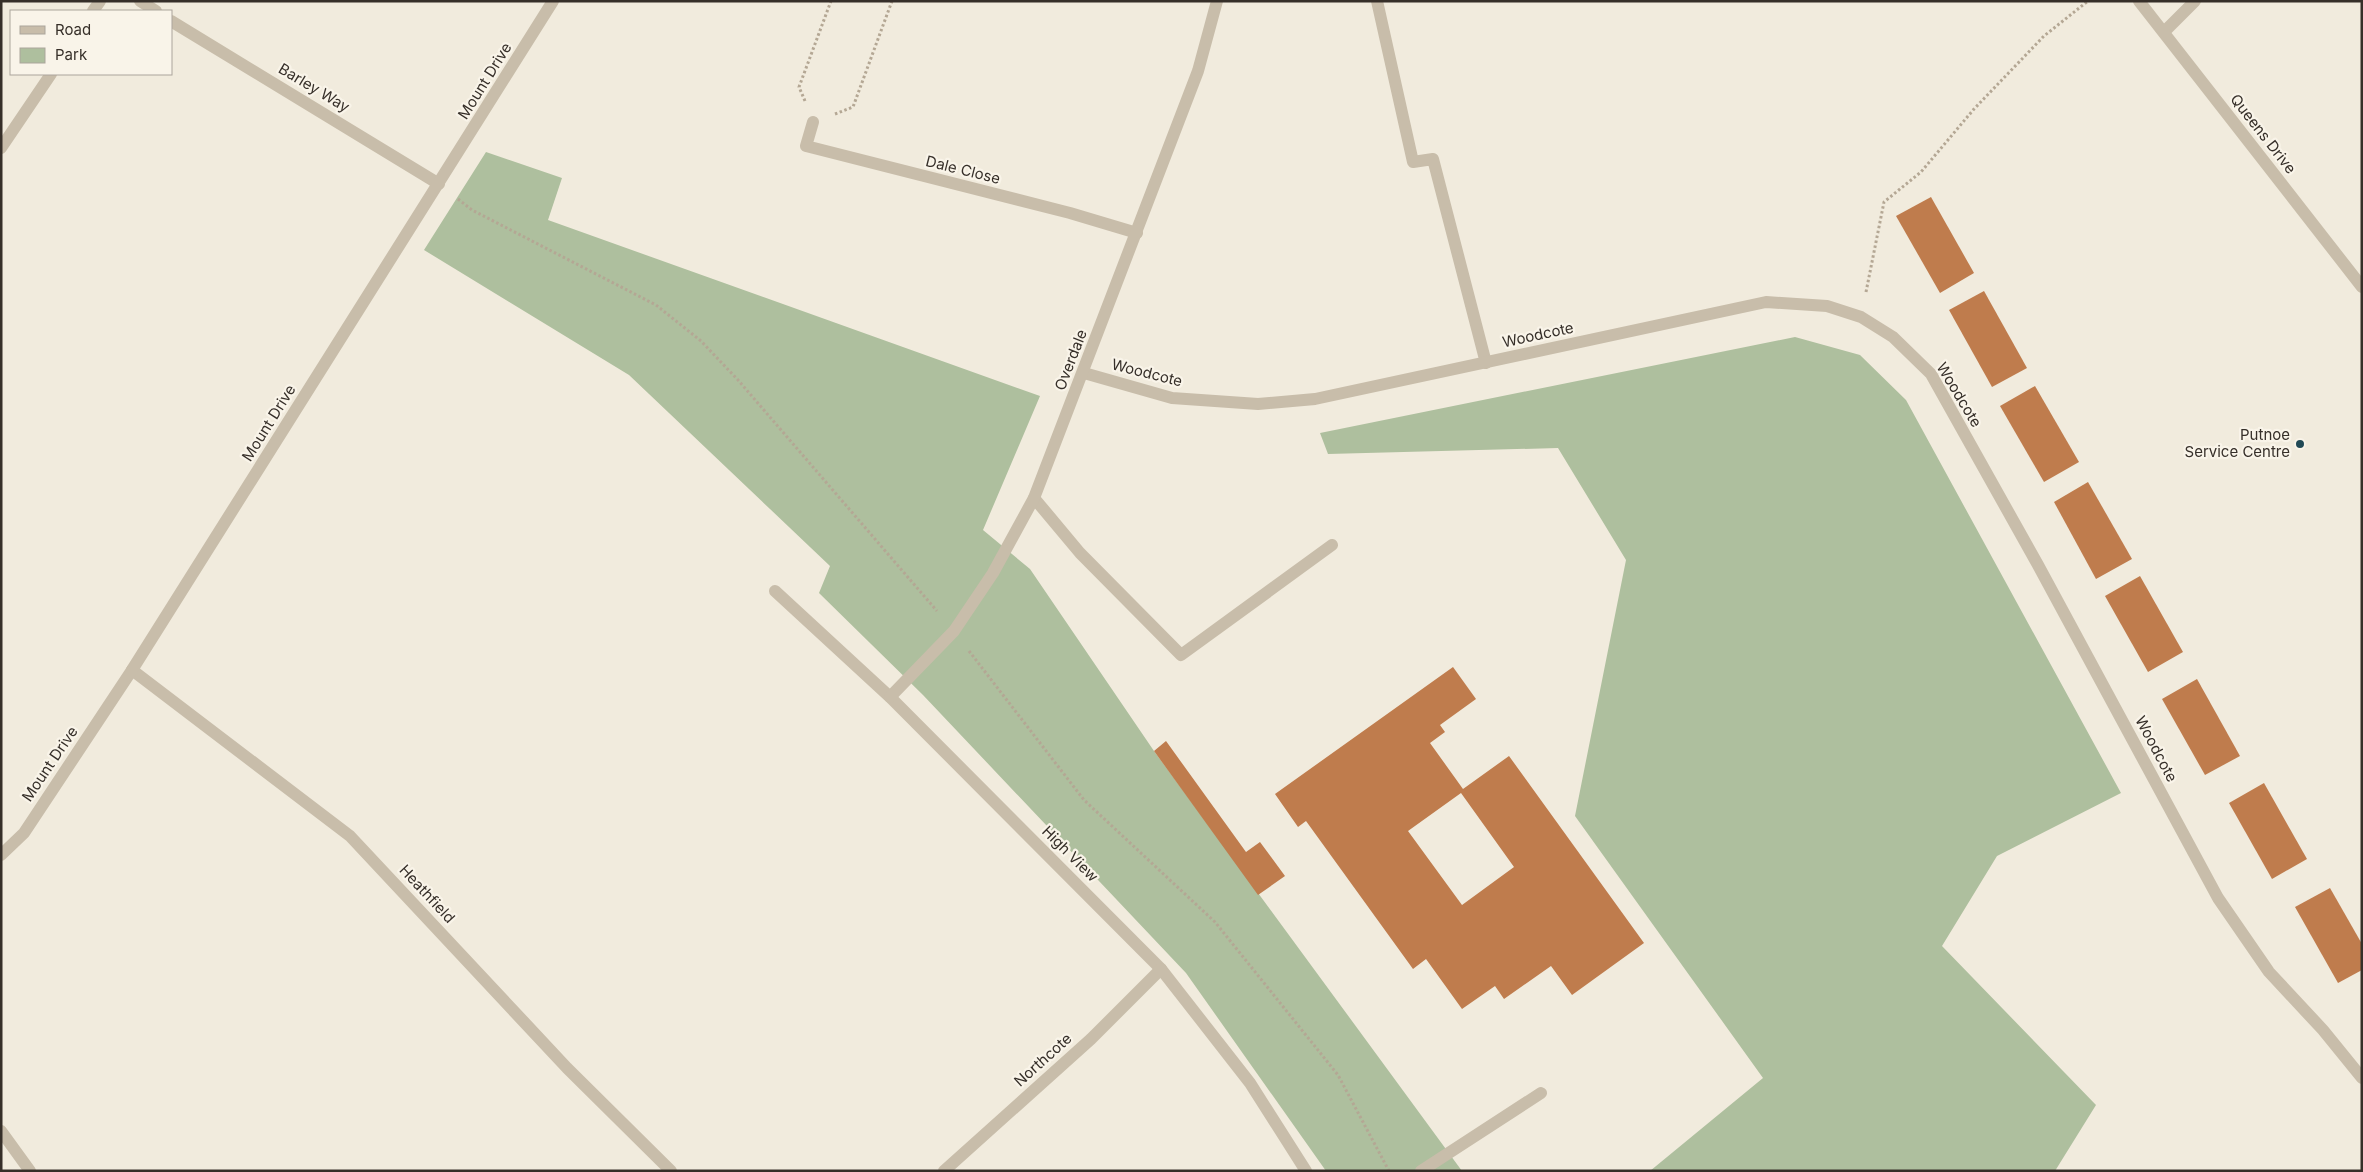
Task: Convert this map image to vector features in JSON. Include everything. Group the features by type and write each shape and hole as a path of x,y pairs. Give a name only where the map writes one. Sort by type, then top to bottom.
{"street":[{"path":"140,1 154,10"},
{"name":"Mount Drive","path":"1,855 24,832 132,670 553,1"},
{"name":"Overdale","path":"890,697 954,631 993,573 1034,498 1084,373 1198,71 1217,1"},
{"path":"1377,1 1413,162 1433,159 1486,363"},
{"name":"Queens Drive","path":"2139,1 2362,287"},
{"path":"2164,32 2195,1"},
{"name":"Barley Way","path":"172,22 439,184"},
{"path":"1,148 50,75"},
{"name":"Dale Close","path":"813,122 806,146 1070,213 1137,233"},
{"name":"Woodcote","path":"1084,373 1172,398 1258,404 1315,399 1766,302 1827,306 1861,317 1894,338 1931,374 2038,565 2218,898 2269,972 2323,1030 2362,1078"},
{"path":"1034,498 1080,553 1181,655 1332,545"},
{"name":"High View","path":"775,591 890,697 1162,969 1250,1083 1306,1171"},
{"name":"Heathfield","path":"132,670 350,836 567,1068 671,1171"},
{"name":"Northcote","path":"944,1171 1091,1039 1162,969"},
{"path":"1421,1171 1541,1093"},
{"path":"1,1131 30,1171"}],"path":[{"path":"831,1 799,87 813,122 853,107 892,1"},
{"path":"1861,317 1884,202 1921,172 1974,109 2044,36 2088,1"}],"green space":[{"path":"486,152 562,178 548,220 1040,396 983,530 1030,569 1154,751 1462,1171 1326,1171 1186,973 923,695 819,593 830,566 629,375 424,250"},
{"path":"1795,337 1860,355 1906,400 2121,793 1997,856 1942,946 2096,1105 2055,1171 1650,1171 1763,1078 1575,816 1626,560 1558,448 1328,454 1320,433"}],"building":[{"path":"1931,197 1974,273 1940,293 1896,216"},
{"path":"1984,291 2027,368 1992,387 1949,310"},
{"path":"2035,386 2079,462 2044,482 2000,406"},
{"path":"2088,482 2132,559 2096,579 2054,502"},
{"path":"2140,576 2183,652 2148,672 2105,596"},
{"path":"1453,667 1476,699 1440,725 1445,732 1430,743 1463,789 1509,756 1644,943 1572,995 1551,966 1504,999 1495,986 1462,1009 1426,959 1413,969 1306,821 1298,827 1275,794","holes":["1461,793 1514,867 1462,905 1408,831"]},
{"path":"2197,679 2240,756 2205,775 2162,699"},
{"path":"1166,741 1246,852 1260,842 1285,876 1258,895 1154,751"},
{"path":"2264,783 2307,859 2272,879 2229,803"},
{"path":"2330,888 2362,944 2362,970 2338,983 2295,907"}],"place":[{"name":"Putnoe Service Centre","path":"2300,444"}]}
